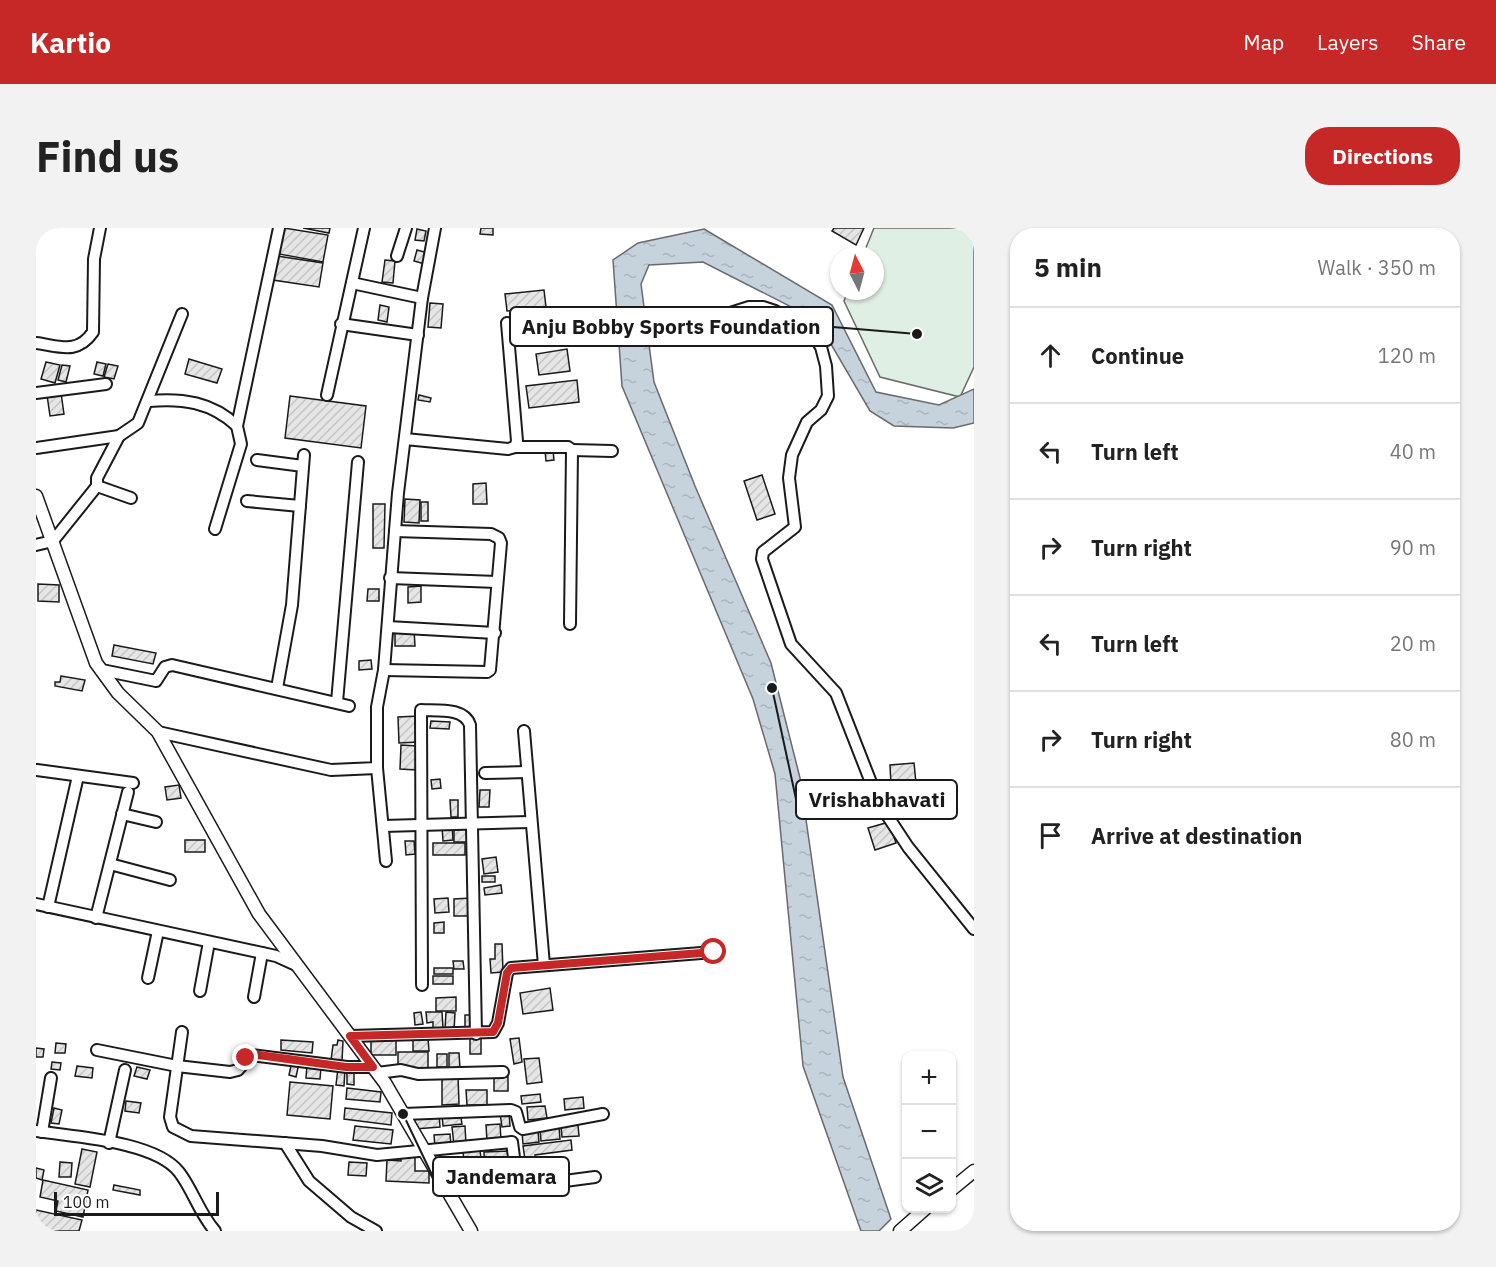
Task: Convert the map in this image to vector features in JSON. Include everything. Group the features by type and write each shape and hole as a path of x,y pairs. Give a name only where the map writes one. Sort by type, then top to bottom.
{"street":[{"path":"36,343 76,348 93,332 93,259 100,228"},
{"path":"215,529 241,444 237,426 279,228"},
{"path":"327,395 364,228"},
{"path":"397,256 406,228"},
{"path":"386,861 377,768 377,706 384,670 390,578 422,298 435,228"},
{"path":"352,283 422,298"},
{"path":"685,317 724,315 749,307 763,307 809,329 821,347 826,366 828,396 821,410 807,422 792,455 789,478 795,527 764,552 762,559 791,644 836,693 879,803 908,847 974,929"},
{"path":"36,448 119,436 138,423 182,314"},
{"path":"507,323 517,441 515,447"},
{"path":"341,324 418,335"},
{"path":"36,393 106,384"},
{"path":"148,401 174,399 222,411 237,426"},
{"path":"36,544 53,541 97,486 97,478 119,436"},
{"path":"405,439 508,449 568,447 572,450 612,450"},
{"path":"570,624 572,450"},
{"path":"257,460 304,460 292,605 277,688"},
{"path":"337,702 358,462"},
{"path":"97,486 130,498"},
{"path":"36,496 96,663 118,693 158,732 259,914 375,1070 471,1231"},
{"path":"247,501 300,506"},
{"path":"384,670 487,672 490,670 495,633 501,543 495,535 395,531"},
{"path":"390,578 497,582"},
{"path":"388,627 495,633"},
{"path":"102,670 156,681 165,667 172,665 349,706"},
{"path":"422,985 422,710 457,713 468,720 473,822 476,1034"},
{"path":"524,731 544,965"},
{"path":"158,732 331,770 377,768"},
{"path":"38,770 130,788 96,918"},
{"path":"485,772 527,772"},
{"path":"48,907 78,776"},
{"path":"122,814 156,822"},
{"path":"382,826 531,822"},
{"path":"110,864 170,880"},
{"path":"36,904 276,956 298,967"},
{"path":"148,978 158,931"},
{"path":"200,991 209,942"},
{"path":"350,1036 493,1032 498,1023 508,971 515,967 714,952"},
{"path":"254,997 262,953"},
{"path":"182,1032 170,1117 173,1127 191,1136 285,1143 377,1155 511,1141 517,1181"},
{"path":"97,1050 177,1066 234,1072 251,1054 346,1067 401,1070 418,1074 503,1072"},
{"path":"109,1143 125,1070"},
{"path":"51,1078 39,1132 109,1143 161,1156 179,1172 215,1231"},
{"path":"403,1114 511,1110 516,1112 520,1127 524,1129 603,1114"},
{"path":"285,1143 309,1181 355,1220 376,1231"},
{"path":"956,1184 974,1171"},
{"path":"444,1185 517,1181 527,1186 595,1177"},
{"path":"900,1231 921,1213"}],"green space":[{"path":"874,228 974,228 974,367 960,397 880,377 844,301 884,300 884,246 867,246"}],"water":[{"path":"704,229 832,305 876,392 939,405 974,389 974,423 953,428 894,426 870,411 817,320 703,262 649,265 641,284 654,382 695,486 771,663 800,778 843,1077 891,1219 879,1231 861,1231 803,1066 775,774 753,699 622,386 613,260 638,243"}],"building":[{"path":"284,228 328,235 323,262 279,254"},
{"path":"303,228 330,228 329,233"},
{"path":"481,228 493,228 493,235 480,234"},
{"path":"834,228 864,228 856,245 832,231"},
{"path":"417,229 426,231 424,241 415,240"},
{"path":"417,250 428,253 425,264 414,261"},
{"path":"277,256 323,263 319,287 273,280"},
{"path":"385,260 395,261 393,283 382,282"},
{"path":"544,290 546,307 507,311 505,294"},
{"path":"430,303 443,304 441,328 428,327"},
{"path":"380,305 389,307 387,322 378,320"},
{"path":"567,349 570,371 539,375 536,354"},
{"path":"189,359 222,369 217,383 185,374"},
{"path":"46,362 60,365 55,383 41,379"},
{"path":"97,362 106,364 103,376 94,374"},
{"path":"108,364 118,366 114,379 104,377"},
{"path":"62,365 70,366 66,382 58,380"},
{"path":"577,380 579,402 529,408 526,386"},
{"path":"61,393 64,414 50,416 47,395"},
{"path":"419,395 431,398 430,402 418,400"},
{"path":"290,396 366,406 361,448 285,438"},
{"path":"553,450 554,460 546,461 545,451"},
{"path":"762,475 775,514 757,520 744,481"},
{"path":"486,483 487,504 473,504 473,484"},
{"path":"405,499 420,500 419,523 404,522"},
{"path":"421,502 428,502 428,521 421,521"},
{"path":"373,504 385,504 384,548 373,548"},
{"path":"38,584 59,585 59,602 38,601"},
{"path":"421,586 421,602 408,603 408,587"},
{"path":"368,589 379,589 379,601 367,601"},
{"path":"395,630 414,630 415,646 395,646"},
{"path":"114,645 156,653 153,664 112,656"},
{"path":"371,660 372,669 359,670 359,661"},
{"path":"61,676 85,680 82,691 55,686 55,682 60,682"},
{"path":"419,716 419,742 399,743 398,717"},
{"path":"431,721 450,722 449,729 430,728"},
{"path":"401,745 417,746 416,770 400,769"},
{"path":"914,763 916,783 891,785 890,765"},
{"path":"440,779 441,788 432,789 431,780"},
{"path":"179,785 181,798 167,800 165,787"},
{"path":"480,790 490,790 489,807 479,807"},
{"path":"450,800 458,800 458,817 451,817"},
{"path":"889,822 896,843 875,850 868,828"},
{"path":"452,825 453,840 443,841 442,826"},
{"path":"470,825 471,842 454,842 454,826"},
{"path":"185,840 205,840 205,852 185,852"},
{"path":"405,841 414,841 415,854 406,855"},
{"path":"433,843 465,843 465,855 433,855"},
{"path":"496,857 498,872 484,874 482,859"},
{"path":"482,876 495,876 495,882 482,882"},
{"path":"501,885 502,893 485,895 484,888"},
{"path":"448,898 449,912 435,913 434,899"},
{"path":"471,898 472,916 454,916 454,899"},
{"path":"444,922 444,933 434,933 434,923"},
{"path":"495,944 502,944 503,972 491,973 490,959 495,959"},
{"path":"453,961 463,961 464,969 454,969"},
{"path":"434,968 453,968 453,974 434,974"},
{"path":"433,976 453,976 453,984 433,984"},
{"path":"550,988 553,1010 523,1014 520,993"},
{"path":"456,997 456,1011 436,1011 436,998"},
{"path":"421,1012 423,1024 415,1025 414,1013"},
{"path":"426,1012 442,1012 443,1028 433,1028 433,1022 427,1023"},
{"path":"446,1012 455,1013 454,1030 445,1029"},
{"path":"465,1015 474,1015 474,1027 465,1027"},
{"path":"413,1038 428,1038 429,1051 413,1051"},
{"path":"470,1038 481,1038 481,1054 470,1054"},
{"path":"519,1038 522,1062 514,1064 510,1039"},
{"path":"371,1039 396,1039 396,1055 371,1055"},
{"path":"281,1040 313,1042 312,1053 281,1050"},
{"path":"338,1040 343,1041 342,1061 331,1060 333,1045 337,1045"},
{"path":"56,1043 66,1044 65,1053 55,1053"},
{"path":"36,1048 44,1049 43,1057 36,1057"},
{"path":"398,1052 428,1052 428,1068 398,1068"},
{"path":"449,1053 459,1053 460,1069 449,1069"},
{"path":"437,1054 447,1054 447,1067 437,1067"},
{"path":"539,1058 542,1082 527,1084 524,1059"},
{"path":"292,1061 299,1063 296,1077 289,1075"},
{"path":"52,1062 61,1063 60,1070 51,1069"},
{"path":"307,1065 321,1067 320,1079 306,1078"},
{"path":"77,1066 93,1068 92,1078 75,1076"},
{"path":"137,1067 150,1070 147,1079 134,1076"},
{"path":"338,1068 345,1068 344,1086 336,1085"},
{"path":"347,1068 354,1068 354,1085 347,1084"},
{"path":"458,1076 459,1104 442,1105 442,1077"},
{"path":"494,1077 508,1077 508,1091 494,1091"},
{"path":"290,1082 333,1086 330,1119 287,1115"},
{"path":"347,1088 381,1092 380,1102 346,1099"},
{"path":"466,1090 487,1090 487,1105 467,1105"},
{"path":"540,1094 541,1102 522,1104 521,1096"},
{"path":"583,1097 584,1108 565,1110 564,1099"},
{"path":"126,1101 141,1103 139,1113 125,1111"},
{"path":"545,1106 547,1118 528,1120 527,1107"},
{"path":"54,1108 62,1110 59,1124 51,1123"},
{"path":"345,1108 392,1113 391,1125 344,1119"},
{"path":"460,1112 462,1124 443,1126 442,1114"},
{"path":"509,1112 510,1126 502,1127 500,1113"},
{"path":"439,1113 440,1127 415,1129 414,1115"},
{"path":"500,1124 501,1140 487,1141 486,1125"},
{"path":"578,1125 579,1136 562,1137 561,1127"},
{"path":"355,1126 393,1130 391,1144 353,1140"},
{"path":"465,1126 466,1144 454,1145 452,1127"},
{"path":"559,1127 560,1139 541,1141 540,1129"},
{"path":"538,1131 539,1142 523,1144 522,1132"},
{"path":"450,1134 451,1146 435,1147 434,1135"},
{"path":"571,1140 572,1150 535,1155 536,1165 526,1166 523,1146"},
{"path":"82,1149 97,1152 90,1187 75,1184"},
{"path":"480,1150 483,1176 466,1178 463,1152"},
{"path":"510,1151 512,1179 485,1180 484,1152"},
{"path":"401,1156 415,1156 415,1171 429,1171 429,1183 386,1181 387,1160 401,1161"},
{"path":"60,1162 72,1163 71,1177 59,1177"},
{"path":"349,1162 367,1163 366,1176 348,1175"},
{"path":"36,1168 44,1170 42,1180 36,1178"},
{"path":"43,1180 88,1190 83,1217 56,1211 58,1201 40,1197"},
{"path":"114,1185 140,1190 140,1195 113,1190"},
{"path":"36,1210 82,1220 79,1231 50,1231 36,1228"}],"place":[{"name":"Anju Bobby Sports Foundation","path":"917,334"},
{"name":"Vrishabhavati","path":"772,688"},
{"name":"Jandemara","path":"403,1114"}],"route":[{"path":"246,1058 251,1054 346,1067 373,1067 350,1036 493,1032 498,1023 507,973 511,968 714,952"}]}
